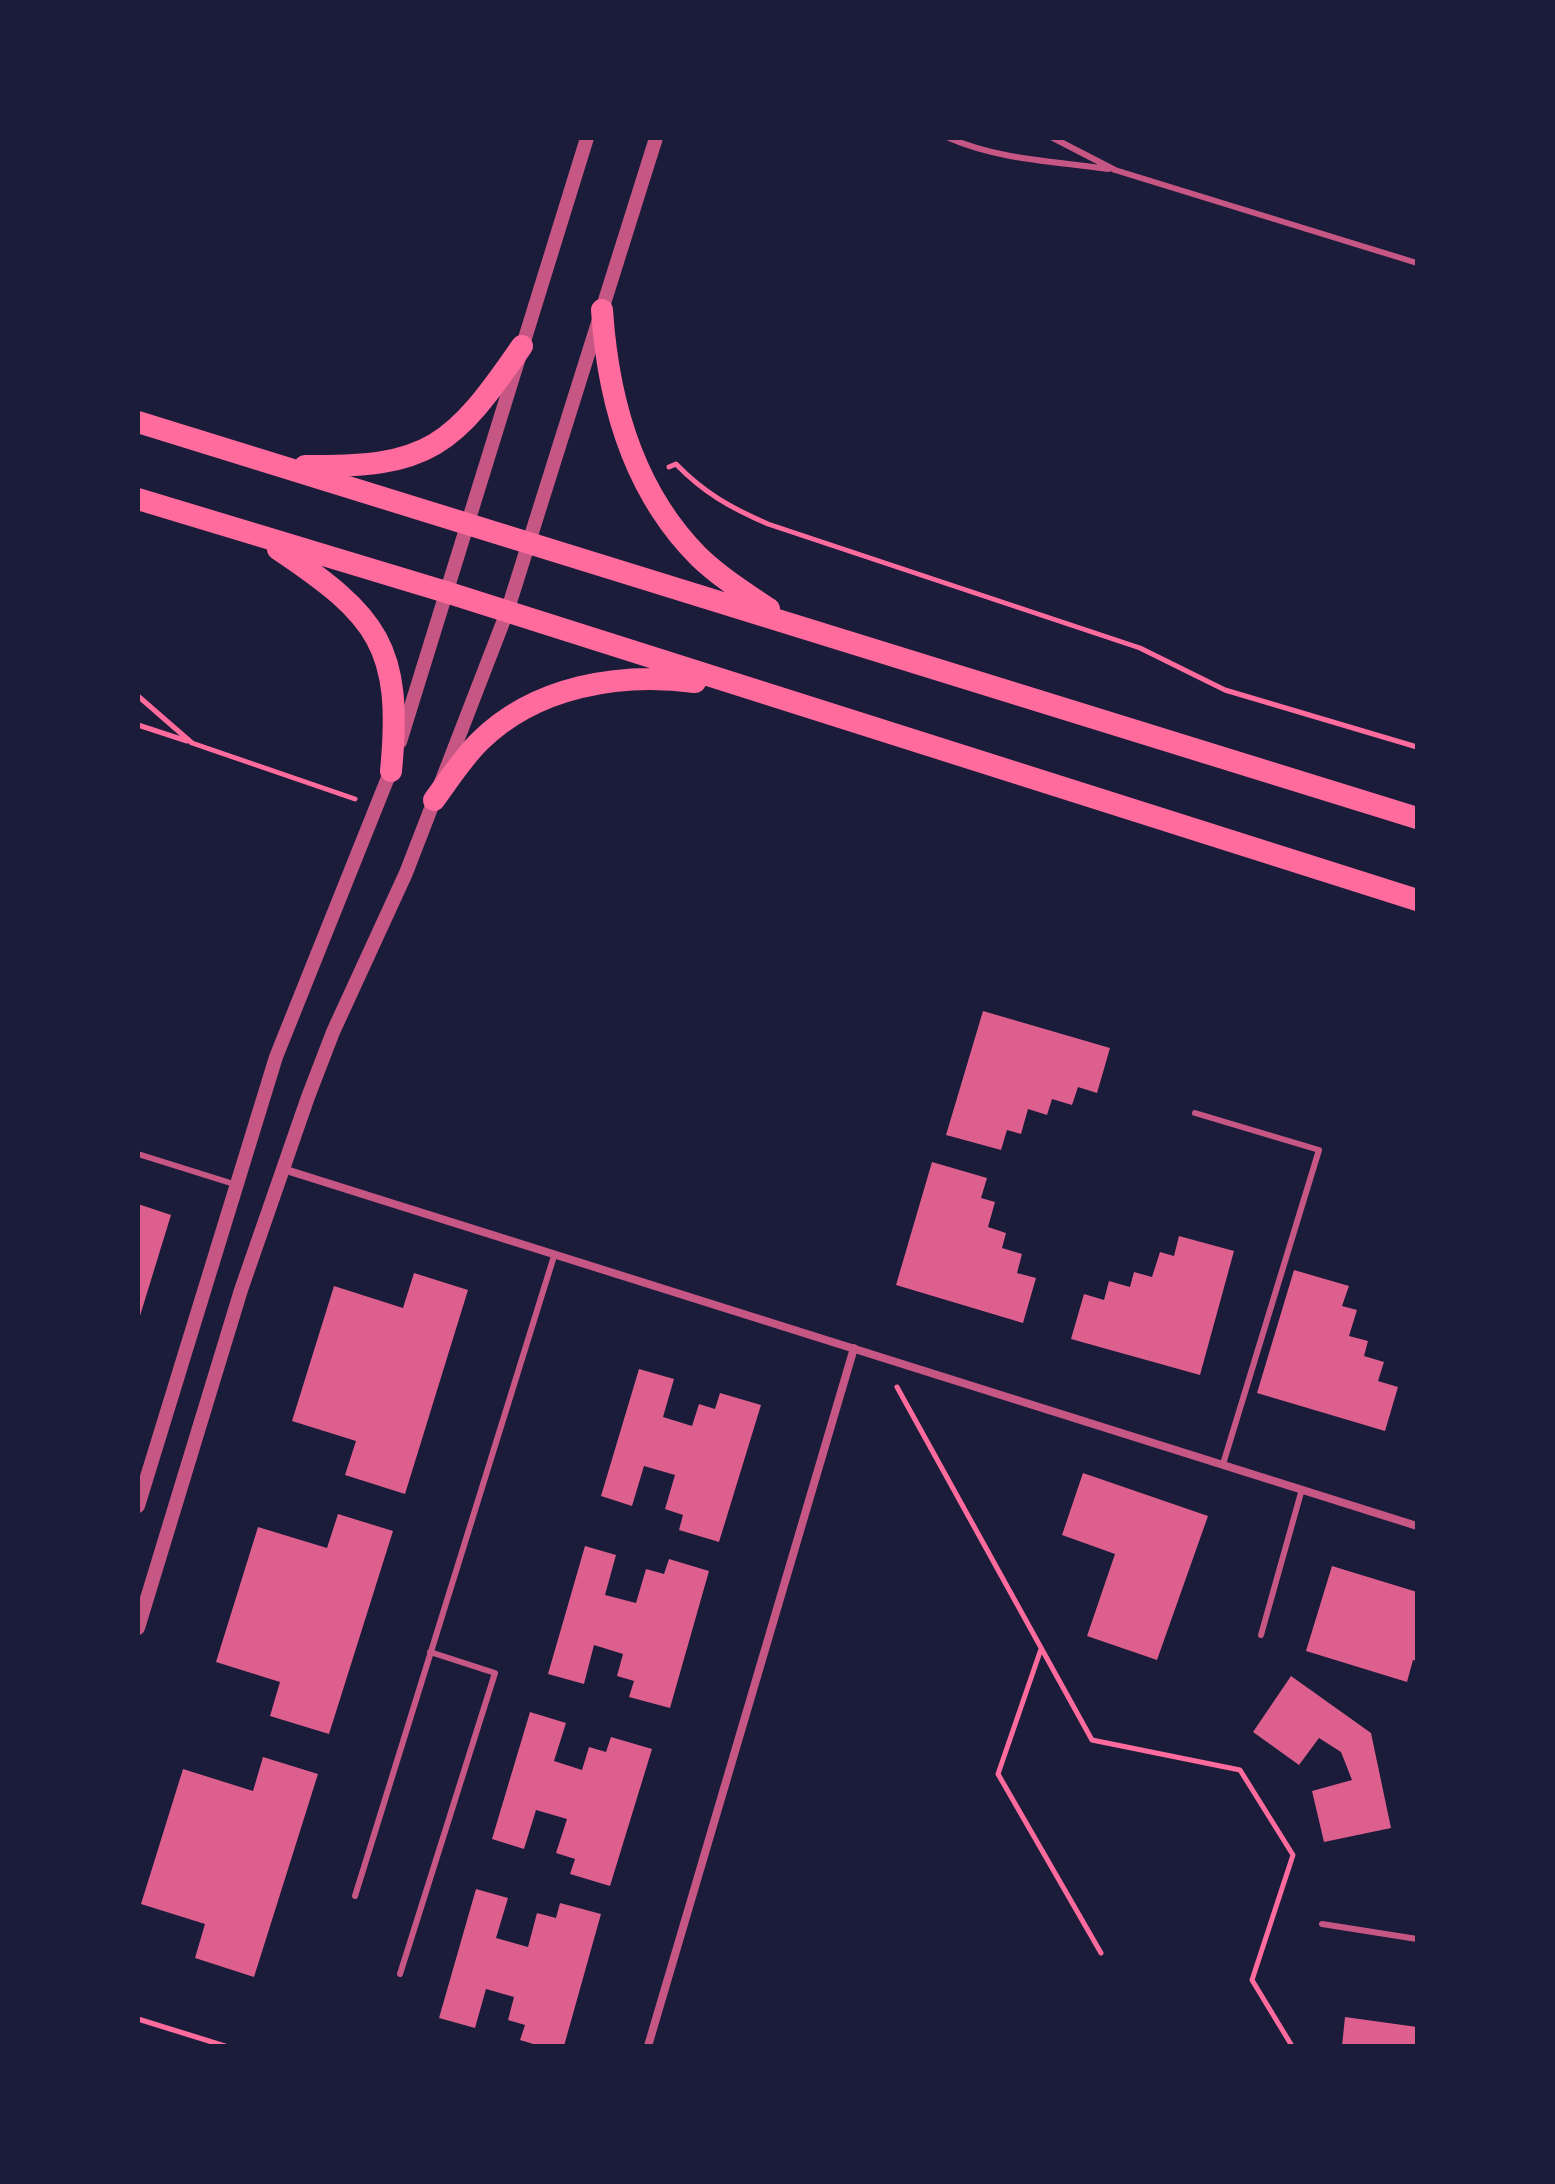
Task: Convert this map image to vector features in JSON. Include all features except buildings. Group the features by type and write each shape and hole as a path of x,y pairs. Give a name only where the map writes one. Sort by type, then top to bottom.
{"highway":[{"path":"602,310 613,393 626,443 643,480 699,557 786,621"},
{"path":"279,466 356,467 401,461 436,445 466,421 522,346"},
{"path":"138,422 1417,818"},
{"path":"138,499 446,592 1417,900"},
{"path":"257,535 349,600 378,640 392,674 395,703 391,771"},
{"path":"434,800 477,743 512,715 548,696 651,676 757,691"}],"street":[{"path":"138,1506 300,991 379,807 391,771 587,138"},
{"path":"138,1628 241,1290 283,1169 333,1032 406,873 507,612 656,138"},
{"path":"283,1169 1417,1526"},
{"path":"648,2046 854,1348"}],"lane":[{"path":"651,155 666,138"},
{"path":"949,138 974,149 1019,159 1115,170"},
{"path":"1053,138 1115,170 1417,263"},
{"path":"1195,1113 1319,1150 1223,1464"},
{"path":"138,1154 237,1185"},
{"path":"355,1896 554,1256"},
{"path":"1261,1635 1302,1489"},
{"path":"400,1974 495,1673 430,1652"},
{"path":"1322,1924 1417,1939"}],"path":[{"path":"643,480 676,464 697,487 723,505 768,524 1140,648 1225,690 1417,747"},
{"path":"138,696 192,743"},
{"path":"138,725 379,807"},
{"path":"880,1356 1092,1740 1240,1770 1293,1855 1252,1980 1292,2046"},
{"path":"1041,1648 998,1774 1101,1953"},
{"path":"138,2019 225,2046"}]}
